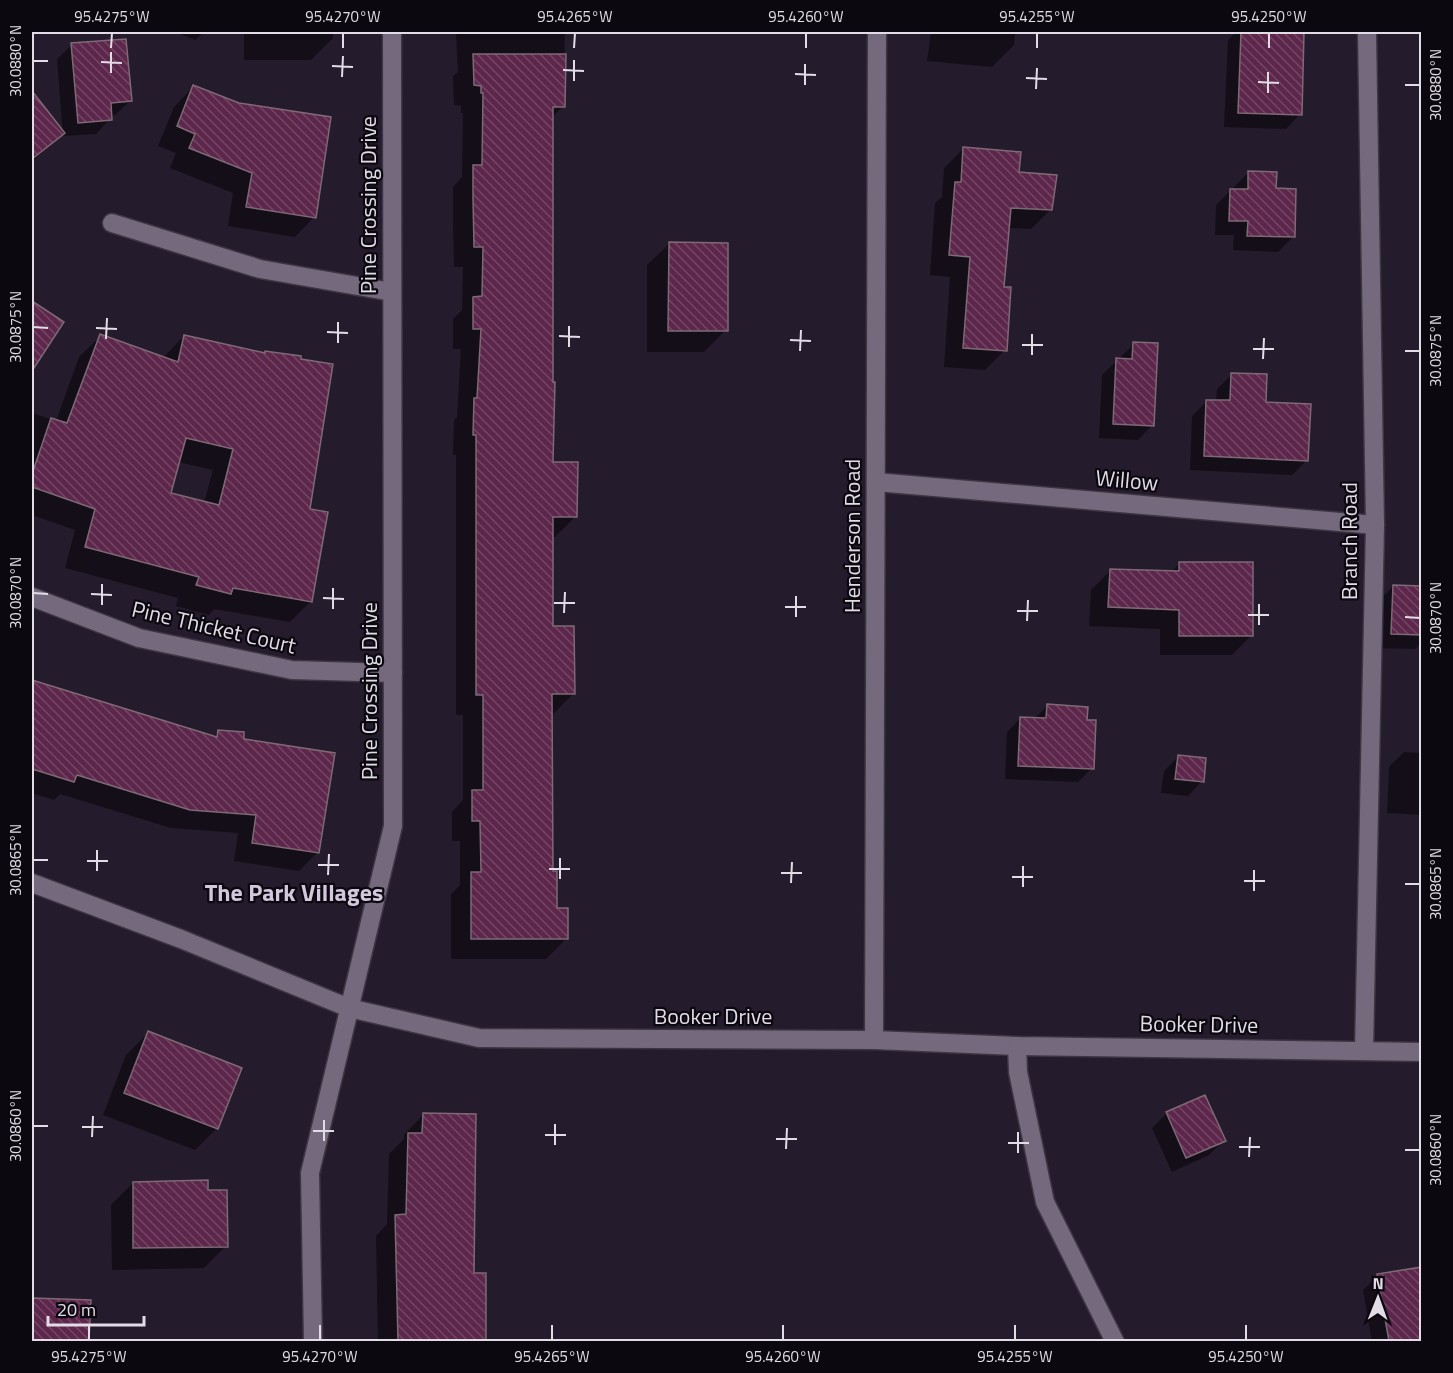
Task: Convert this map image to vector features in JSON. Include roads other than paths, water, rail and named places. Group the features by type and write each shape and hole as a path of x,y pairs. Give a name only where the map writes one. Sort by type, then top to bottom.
{"street":[{"name":"Pine Crossing Drive","path":"313,1341 310,1173 393,826 392,32"},
{"name":"Henderson Road","path":"874,1040 877,32"},
{"name":"Branch Road","path":"1364,1050 1375,525 1367,32"},
{"path":"111,223 260,269 392,292"},
{"name":"Willow","path":"876,482 1375,525"},
{"name":"Pine Thicket Court","path":"32,597 139,638 281,668 393,673"},
{"name":"Booker Drive","path":"32,883 181,939 349,1008 479,1038 874,1040 1017,1046 1422,1052"},
{"path":"1017,1046 1018,1072 1045,1202 1115,1341"}],"district":[{"name":"The Park Villages","path":"294,893"}]}
